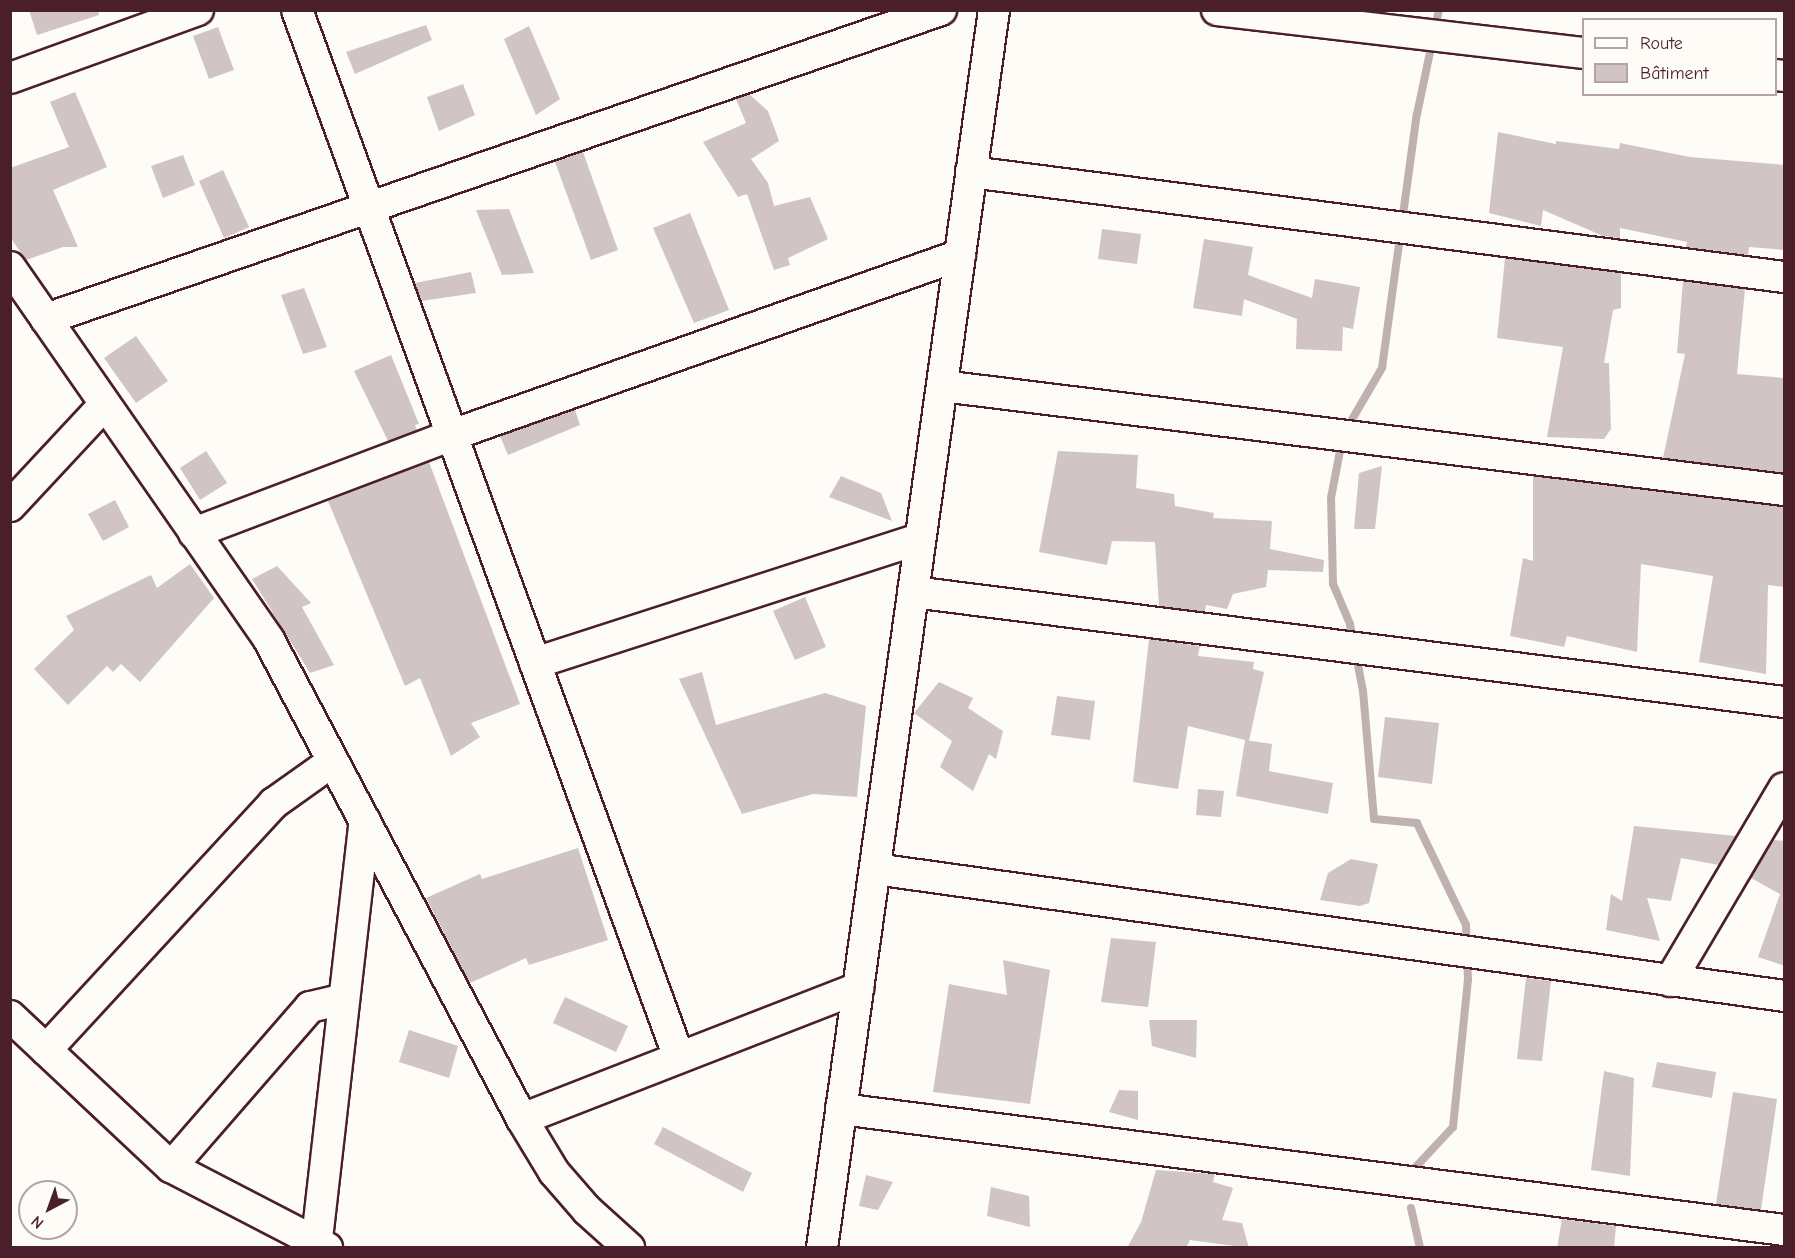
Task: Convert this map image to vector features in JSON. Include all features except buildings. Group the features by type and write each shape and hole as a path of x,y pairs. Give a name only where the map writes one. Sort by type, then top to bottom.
{"street":[{"path":"10,78 198,10"},
{"path":"297,10 679,1058"},
{"path":"46,319 941,10"},
{"path":"822,1248 994,10"},
{"path":"1217,10 1582,53"},
{"path":"971,172 1785,277"},
{"path":"194,533 452,435 960,255"},
{"path":"10,267 268,640 522,1119 554,1172 587,1210 629,1248"},
{"path":"942,386 1785,490"},
{"path":"10,506 105,404"},
{"path":"535,663 920,538"},
{"path":"913,592 1785,702"},
{"path":"46,1050 274,803 333,760"},
{"path":"1670,981 1785,788"},
{"path":"10,1016 171,1167 321,1246 344,999 364,821"},
{"path":"875,869 1785,996"},
{"path":"522,1119 858,988"},
{"path":"171,1167 310,1007 344,999"},
{"path":"841,1109 1785,1230"}],"waterway":[{"path":"1412,1171 1453,1127 1468,980 1466,925 1417,823 1374,819 1363,691 1350,624 1333,584 1331,498 1343,435 1382,368 1417,114 1439,10"},
{"path":"1411,1208 1420,1248"}]}
